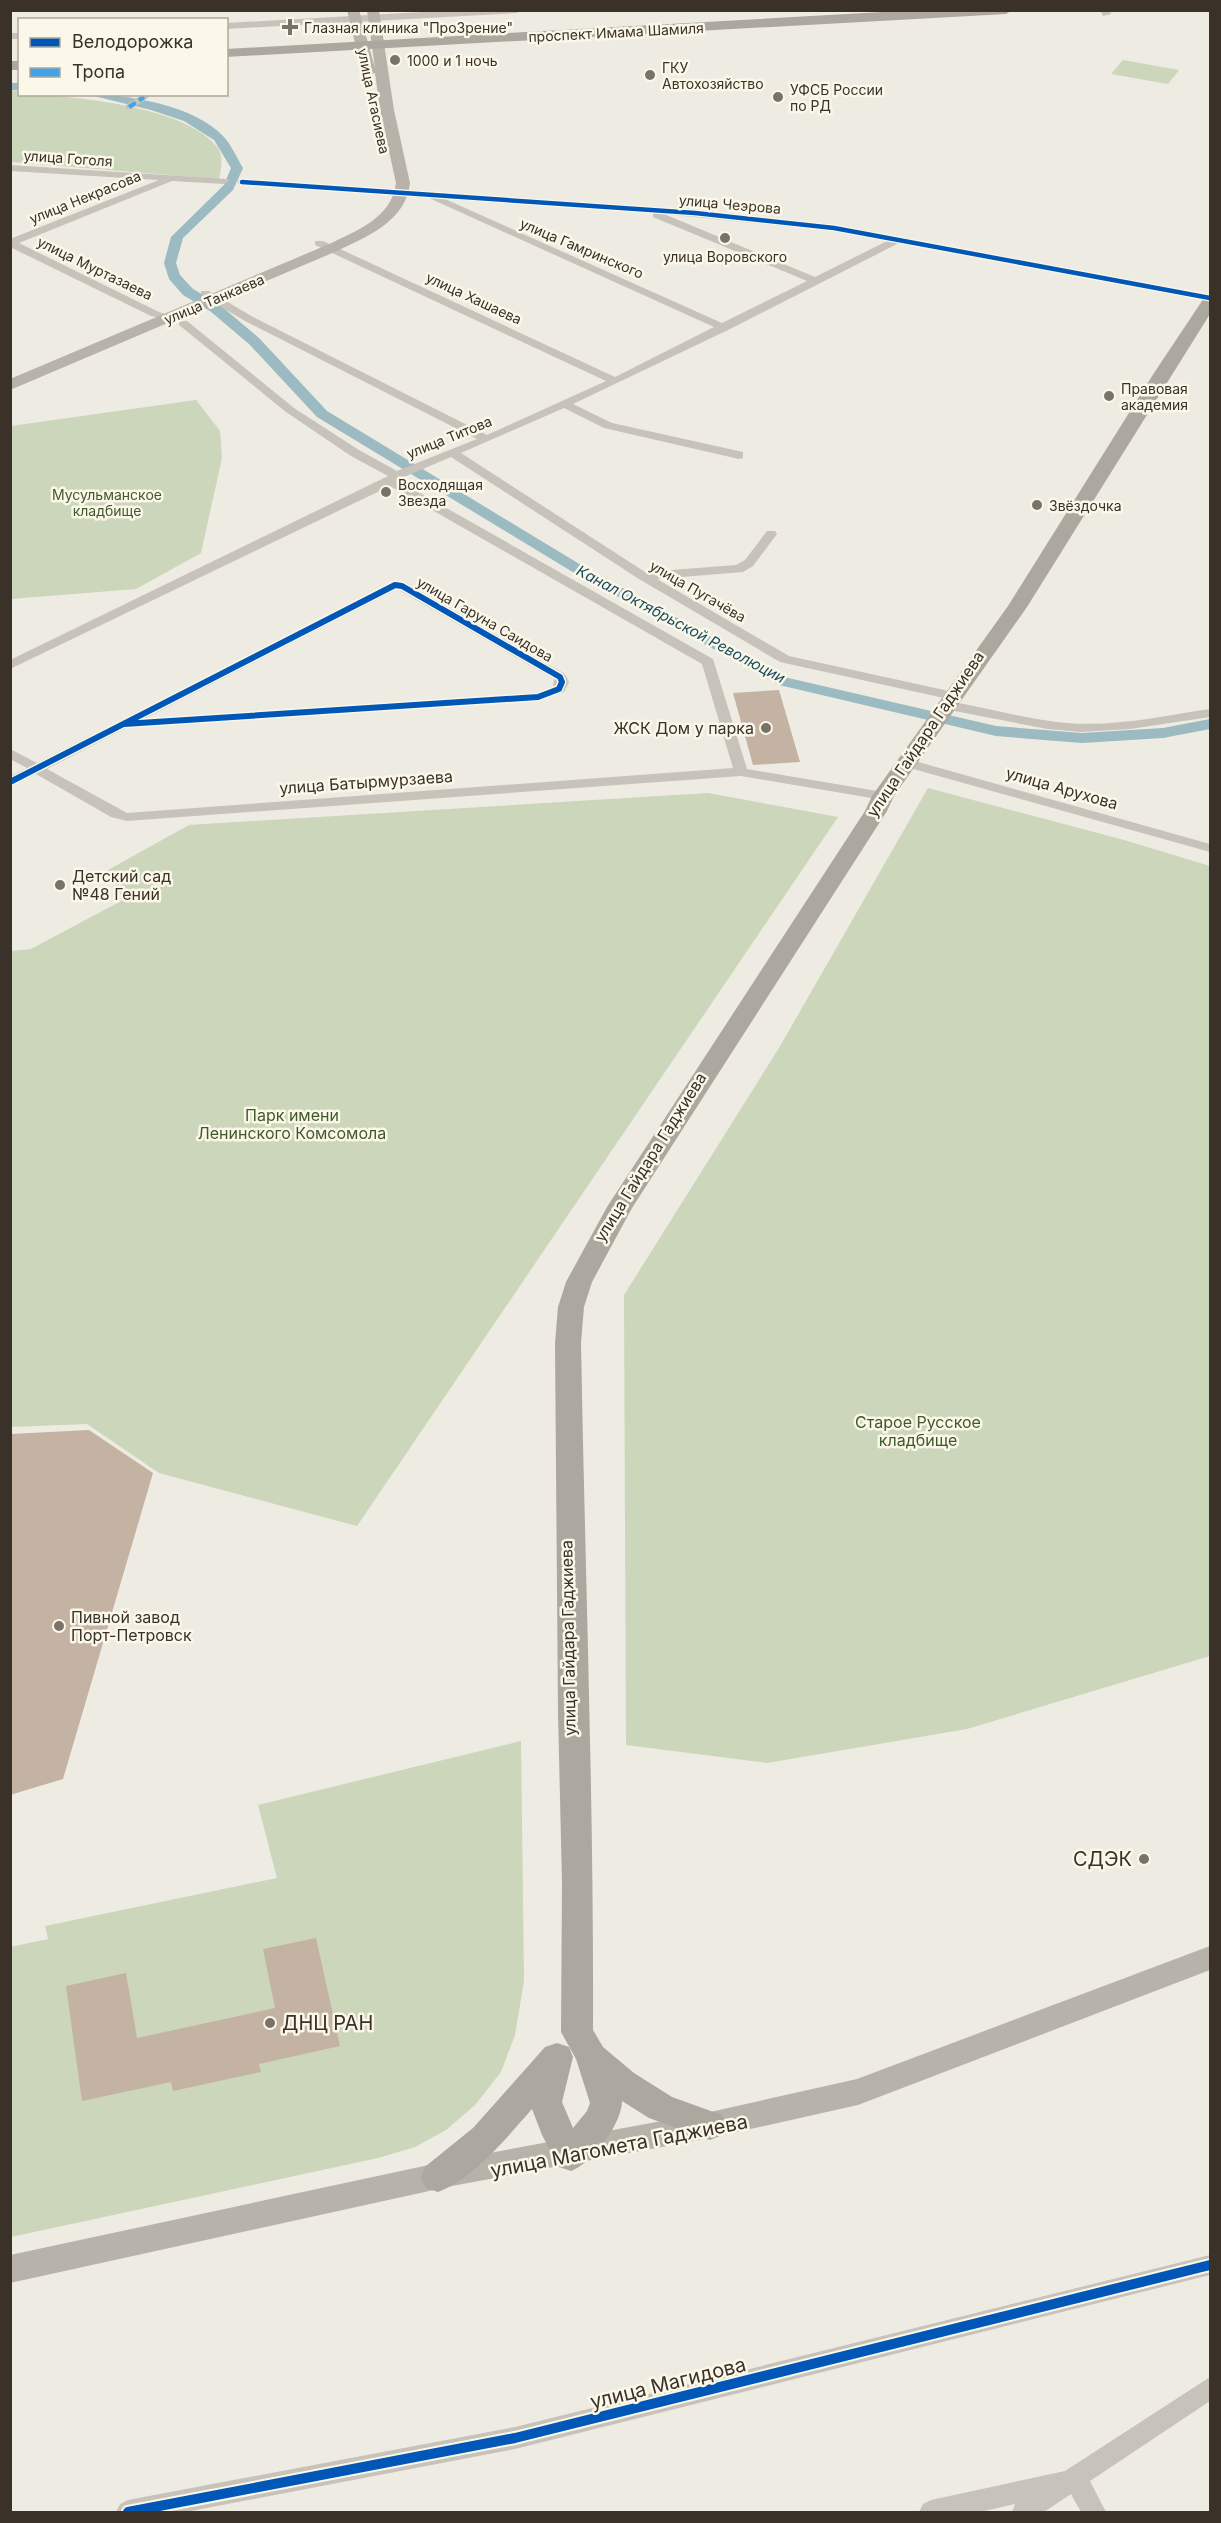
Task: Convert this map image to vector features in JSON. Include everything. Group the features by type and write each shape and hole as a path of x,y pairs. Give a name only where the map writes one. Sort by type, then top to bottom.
{"main road":[{"name":"проспект Имама Шамиля","path":"228,53 369,42 906,10"},
{"name":"проспект Имама Шамиля","path":"228,48 1006,10"},
{"name":"улица Агасиева","path":"369,42 373,14"},
{"name":"улица Агасиева","path":"354,15 369,42 397,193"},
{"name":"улица Танкаева","path":"10,385 168,318 387,216 397,193"},
{"name":"улица Гайдара Гаджиева","path":"438,2176 485,2138 557,2058 573,2032 565,1451 567,1307 575,1282 616,1206 881,795 906,763 1013,606 1123,429 1210,300"},
{"name":"улица Танкаева","path":"10,374 168,318"},
{"name":"улица Гайдара Гаджиева","path":"584,2043 573,1713 568,1395 571,1307 579,1282 620,1207 876,811 881,795"},
{"name":"улица Магомета Гаджиева","path":"10,2271 858,2092 1210,1958"},
{"name":"улица Магомета Гаджиева","path":"10,2271 438,2176 572,2153 860,2096 1210,1963"},
{"path":"584,2043 622,2083 661,2108 710,2125"},
{"path":"557,2058 546,2102 554,2125 572,2153 602,2118 606,2103 602,2086 584,2043"}],"street":[{"path":"228,26 354,15 517,10"},
{"path":"129,107 144,97"},
{"name":"улица Гоголя","path":"10,168 166,178"},
{"name":"улица Некрасова","path":"10,238 166,178 224,181"},
{"name":"улица Некрасова","path":"11,243 166,178"},
{"name":"улица Чеэрова","path":"242,182 651,212 695,213 834,228 1210,300"},
{"name":"улица Гамринского","path":"428,195 441,203 724,328"},
{"path":"651,212 816,281"},
{"name":"улица Титова","path":"10,665 393,478 487,439 615,381 900,239"},
{"name":"улица Муртазаева","path":"11,243 168,318 290,410 393,478 708,662 741,772"},
{"name":"улица Хашаева","path":"326,246 615,381"},
{"path":"203,300 487,439"},
{"path":"564,404 608,426 739,455"},
{"name":"улица Пугачёва","path":"453,453 643,576 784,659 1007,718 1081,728 1207,715"},
{"path":"643,576 739,569 749,563 771,534"},
{"name":"улица Гаруна Саидова","path":"10,782 395,585 560,677 562,682 559,688 538,697 124,724"},
{"name":"улица Батырмурзаева","path":"10,752 116,814 127,817 741,772 881,795"},
{"name":"улица Арухова","path":"906,763 1210,848"},
{"name":"улица Магидова","path":"128,2512 515,2438 1210,2265"},
{"path":"1024,2512 1210,2388"},
{"path":"931,2512 1076,2479"},
{"path":"1076,2479 1095,2512"}],"green space":[{"path":"1123,60 1179,70 1168,84 1111,74"},
{"path":"10,90 18,91 18,96 95,100 154,112 202,133 217,147 221,167 219,179 11,162"},
{"name":"Мусульманское кладбище","path":"196,400 220,431 222,458 201,553 136,589 11,599 11,426"},
{"name":"Старое Русское кладбище","path":"928,788 1124,840 1210,866 1210,1656 967,1729 767,1763 626,1745 624,1295 779,1048"},
{"name":"Парк имени Ленинского Комсомола","path":"708,793 838,817 357,1526 159,1473 87,1424 11,1427 11,951 31,949 123,900 108,870 189,825"},
{"path":"521,1741 524,1981 515,2035 501,2072 475,2105 446,2130 415,2147 378,2158 11,2237 10,1947 48,1939 45,1926 277,1878 258,1805"}],"building":[{"name":"ЖСК Дом у парка","path":"779,690 800,762 753,765 733,693"},
{"name":"Пивной завод Порт-Петровск","path":"89,1430 153,1473 63,1779 10,1795 10,1434"},
{"name":"ДНЦ РАН","path":"316,1938 340,2046 259,2064 261,2072 173,2091 171,2082 82,2101 66,1986 126,1973 137,2038 275,2008 263,1949"}],"waterway":[{"name":"Канал Октябрьской Революции","path":"10,86 18,87"},
{"name":"Канал Октябрьской Революции","path":"103,96 156,107 202,126 221,141 237,168 229,187 177,237 170,263 174,276 188,292 215,308 254,341 322,414 576,568 779,680 996,731 1082,738 1163,733 1210,724"}],"marked path":[{"path":"129,107 144,97"}],"cycle path":[{"path":"242,182 695,213 834,228 1210,298"},
{"path":"10,782 395,585 402,586 560,677 562,682 559,689 538,697 124,724"},
{"path":"128,2512 515,2438 1210,2265"}],"place":[{"name":"Глазная клиника \"ПроЗрение\"","path":"290,27"},
{"name":"1000 и 1 ночь","path":"395,60"},
{"name":"ГКУ Автохозяйство","path":"650,75"},
{"name":"УФСБ России по РД","path":"778,97"},
{"name":"улица Воровского","path":"725,238"},
{"name":"Правовая академия","path":"1109,396"},
{"name":"Восходящая Звезда","path":"386,492"},
{"name":"Звёздочка","path":"1037,505"},
{"name":"ЖСК Дом у парка","path":"766,728"},
{"name":"Детский сад №48 Гений","path":"60,885"},
{"name":"Пивной завод Порт-Петровск","path":"59,1626"},
{"name":"СДЭК","path":"1144,1859"},
{"name":"ДНЦ РАН","path":"270,2023"}]}
